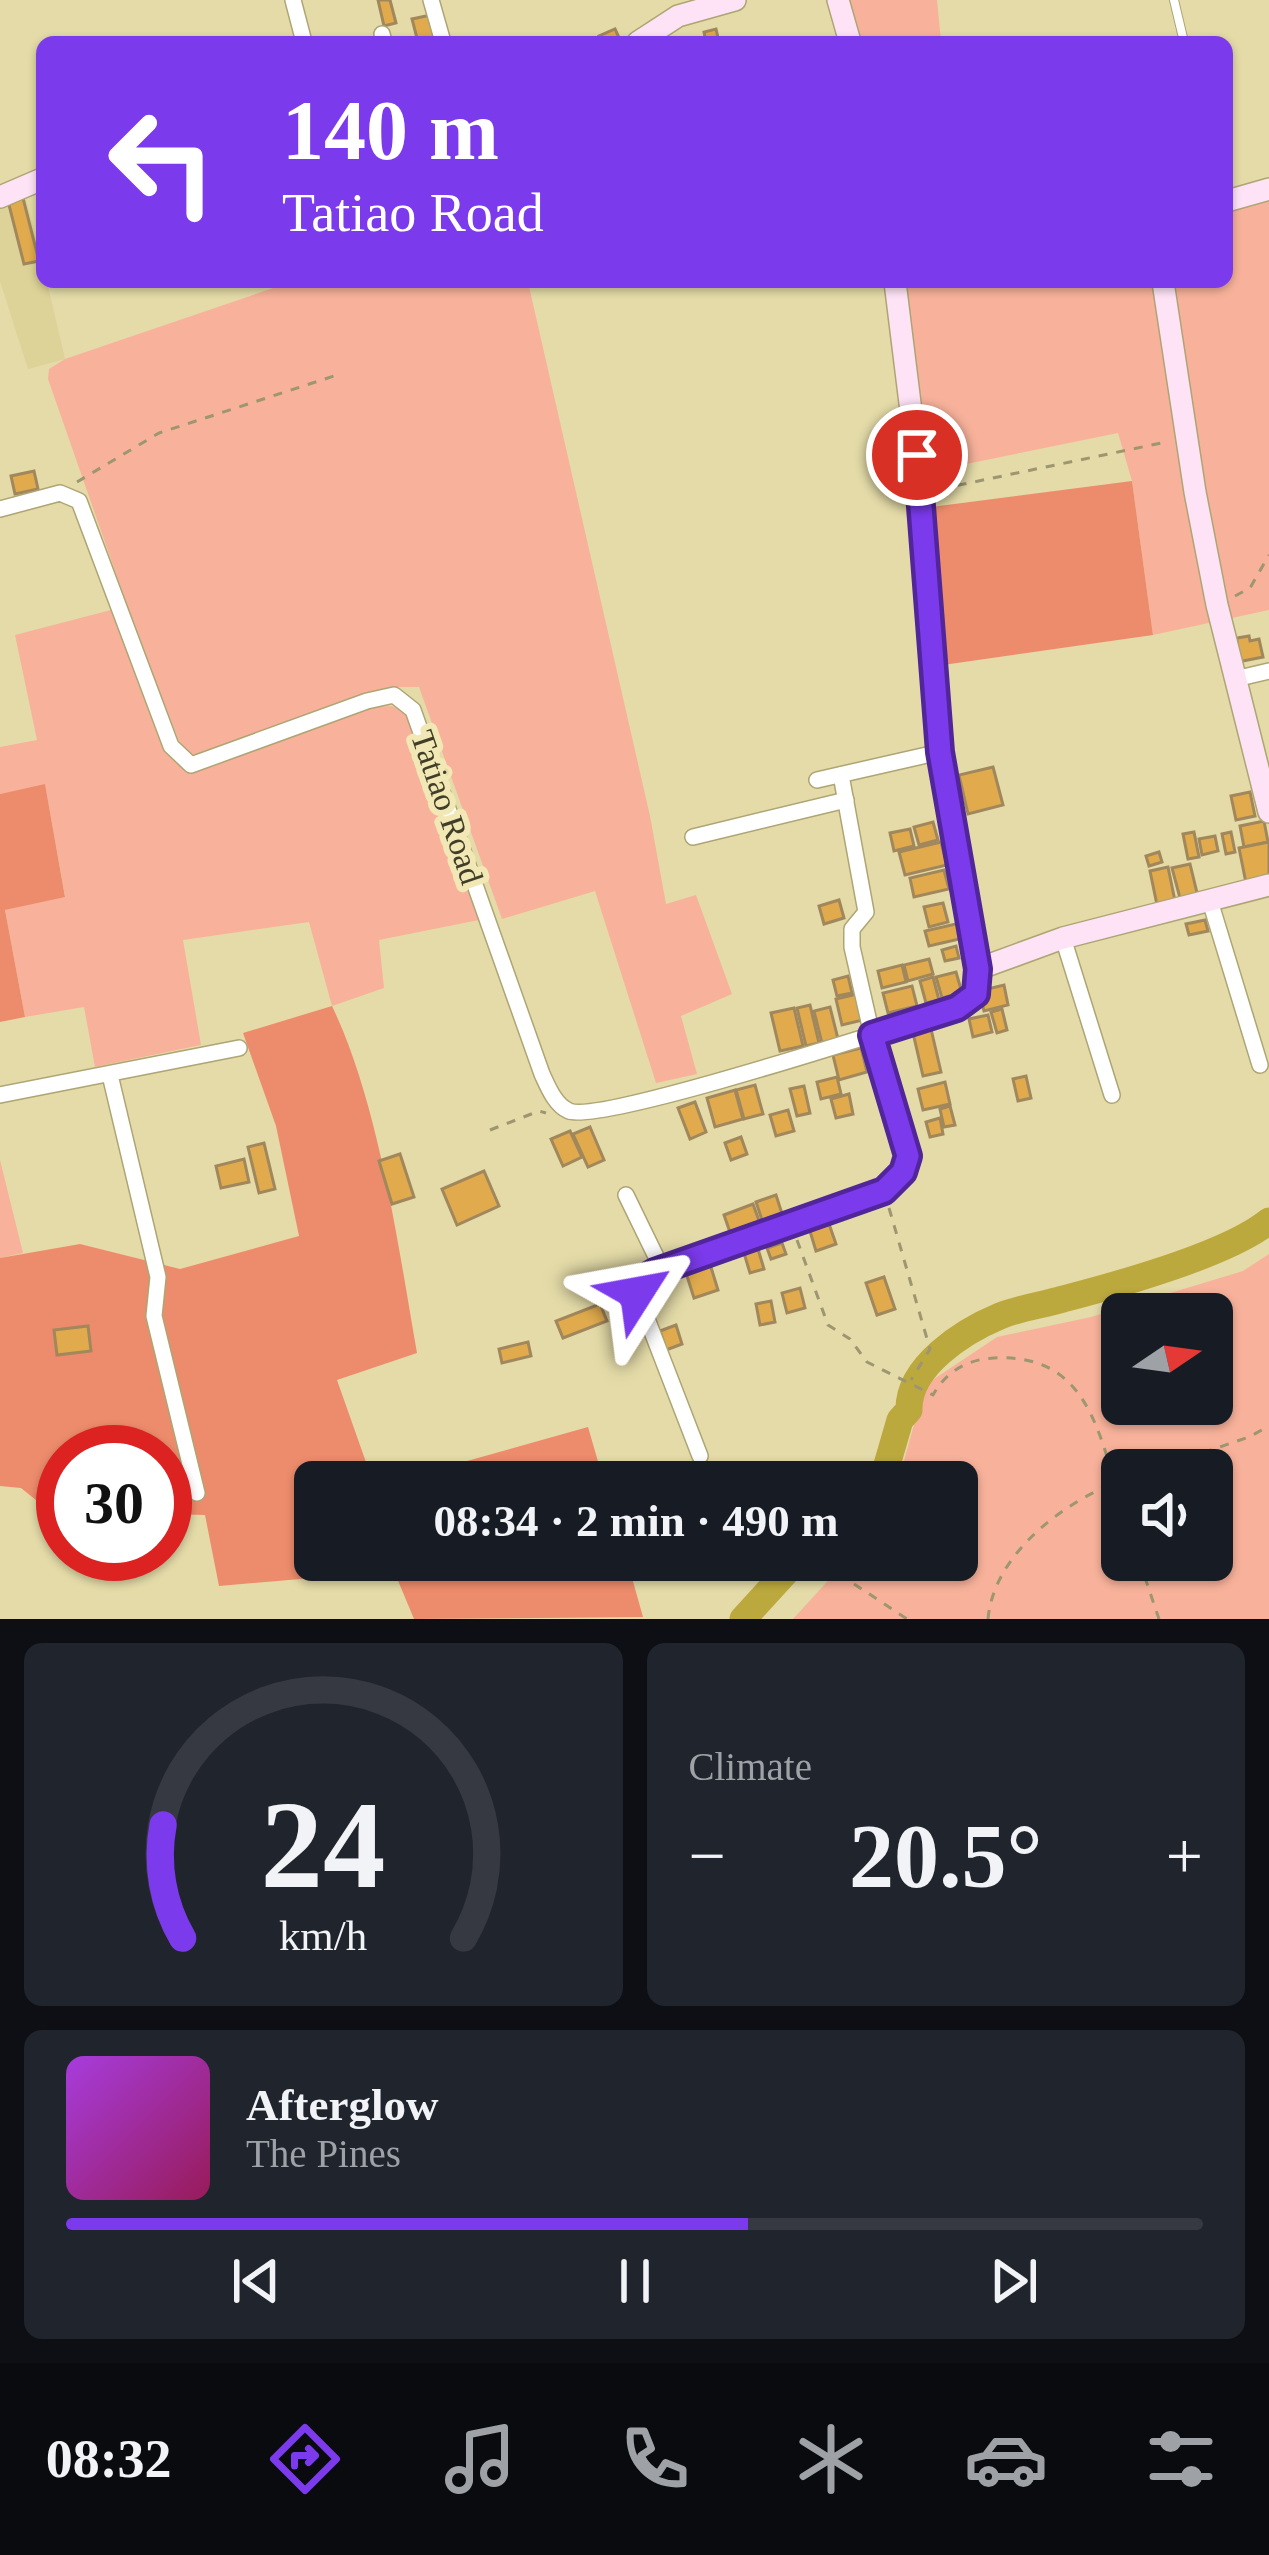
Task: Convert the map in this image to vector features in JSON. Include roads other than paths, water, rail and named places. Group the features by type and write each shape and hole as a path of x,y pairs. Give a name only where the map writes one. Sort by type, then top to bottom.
{"street":[{"path":"293,0 302,36"},
{"path":"430,0 440,36"},
{"path":"838,0 848,36"},
{"path":"647,36 678,16 726,1"},
{"path":"0,197 36,182"},
{"path":"1233,199 1269,189"},
{"path":"872,1035 957,1008 976,994 978,969 940,752 921,492 896,288"},
{"path":"1164,288 1217,605 1265,778 1269,812"},
{"name":"Tatiao Road","path":"0,508 61,493 79,501 171,746 191,765 367,701 394,695 413,710 542,1074 552,1096 569,1111 596,1112 872,1035"},
{"path":"1235,679 1269,671"},
{"path":"817,780 940,752"},
{"path":"700,1456 637,1293 638,1282 662,1269 884,1191 903,1172 908,1156 852,947 852,929 866,912 841,775"},
{"path":"693,837 846,800"},
{"path":"978,969 1063,938 1269,885"},
{"path":"1210,901 1260,1065"},
{"path":"1063,938 1112,1095"},
{"path":"0,1095 239,1048"},
{"path":"110,1075 158,1277 154,1316 197,1492"},
{"path":"626,1195 662,1269"}],"lane":[{"path":"1174,0 1183,36"}],"waterway":[{"path":"888,1461 918,1379 955,1341 1007,1313 1200,1257 1269,1221"},
{"path":"743,1619 778,1581"}]}
